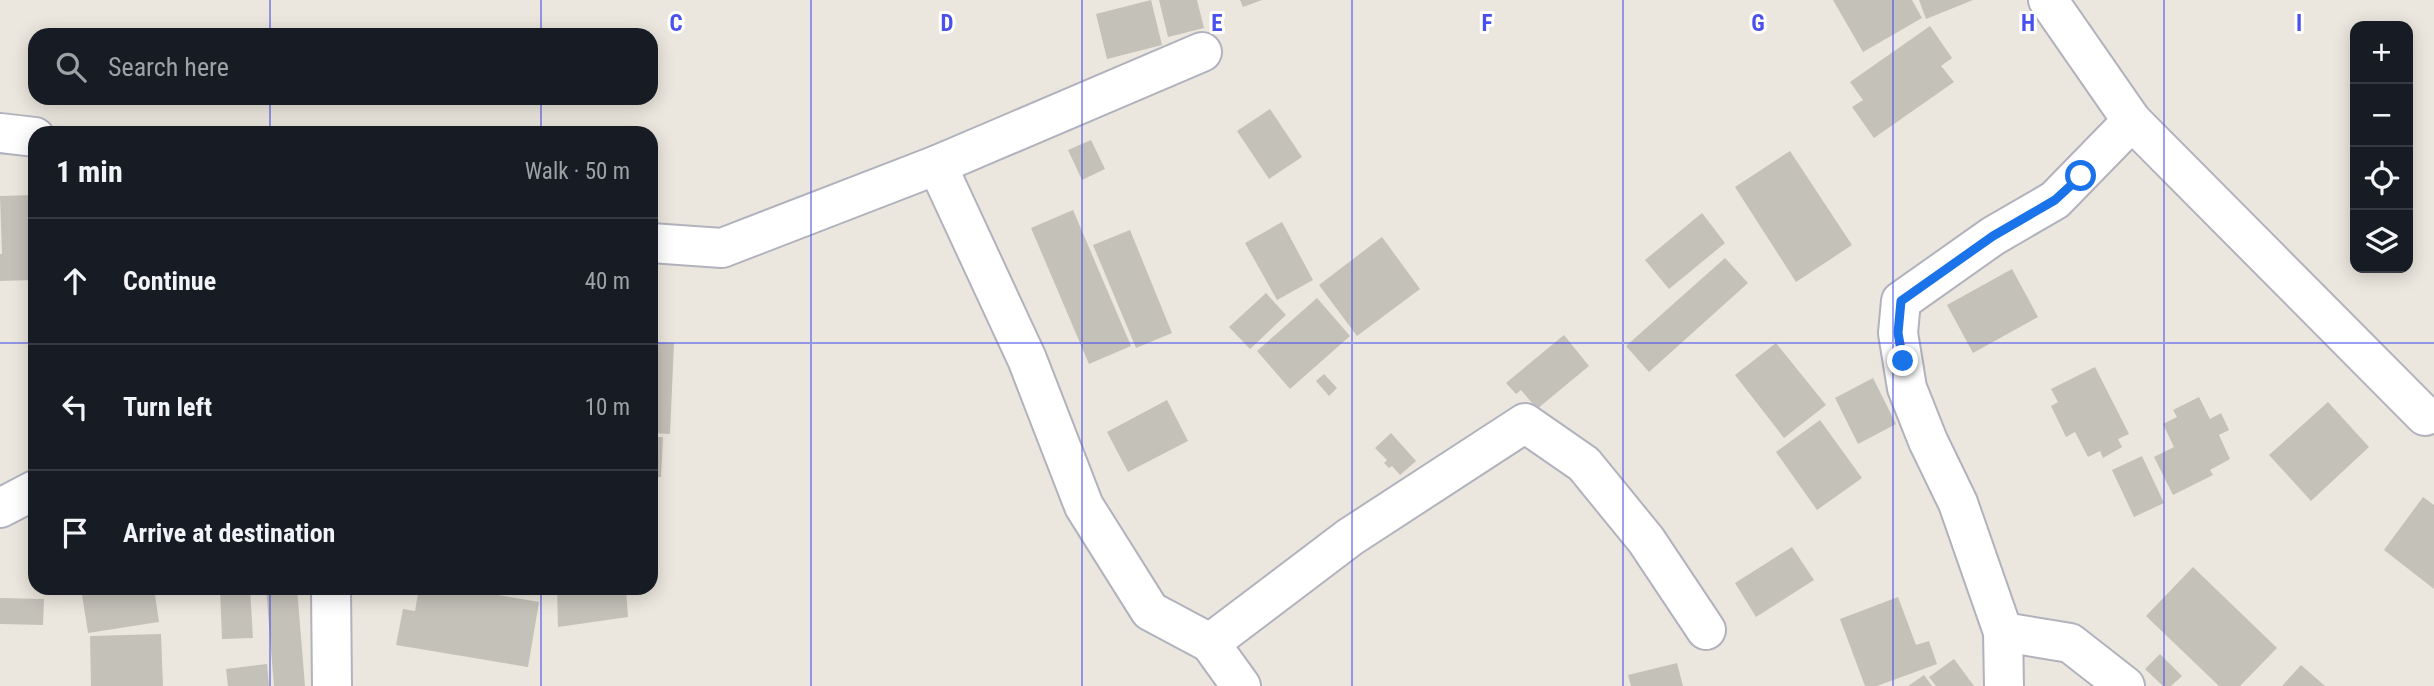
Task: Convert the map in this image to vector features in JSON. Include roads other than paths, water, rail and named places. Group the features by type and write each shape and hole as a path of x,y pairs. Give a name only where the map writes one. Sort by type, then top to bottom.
{"street":[{"path":"2048,0 2132,121 2425,416"},
{"path":"658,243 723,248 937,165 1202,52"},
{"path":"2004,686 2003,632 1958,503 1928,441 1907,388 1898,333 1901,301 1993,236 2055,200 2132,121"},
{"path":"0,133 28,136"},
{"path":"937,165 1027,359 1084,506 1150,611 1210,643 1241,686"},
{"path":"1210,643 1350,537 1525,423 1584,464 1646,540 1706,630"},
{"path":"0,508 28,494"},
{"path":"331,595 332,686"},
{"path":"2003,632 2070,643 2125,686"}]}
